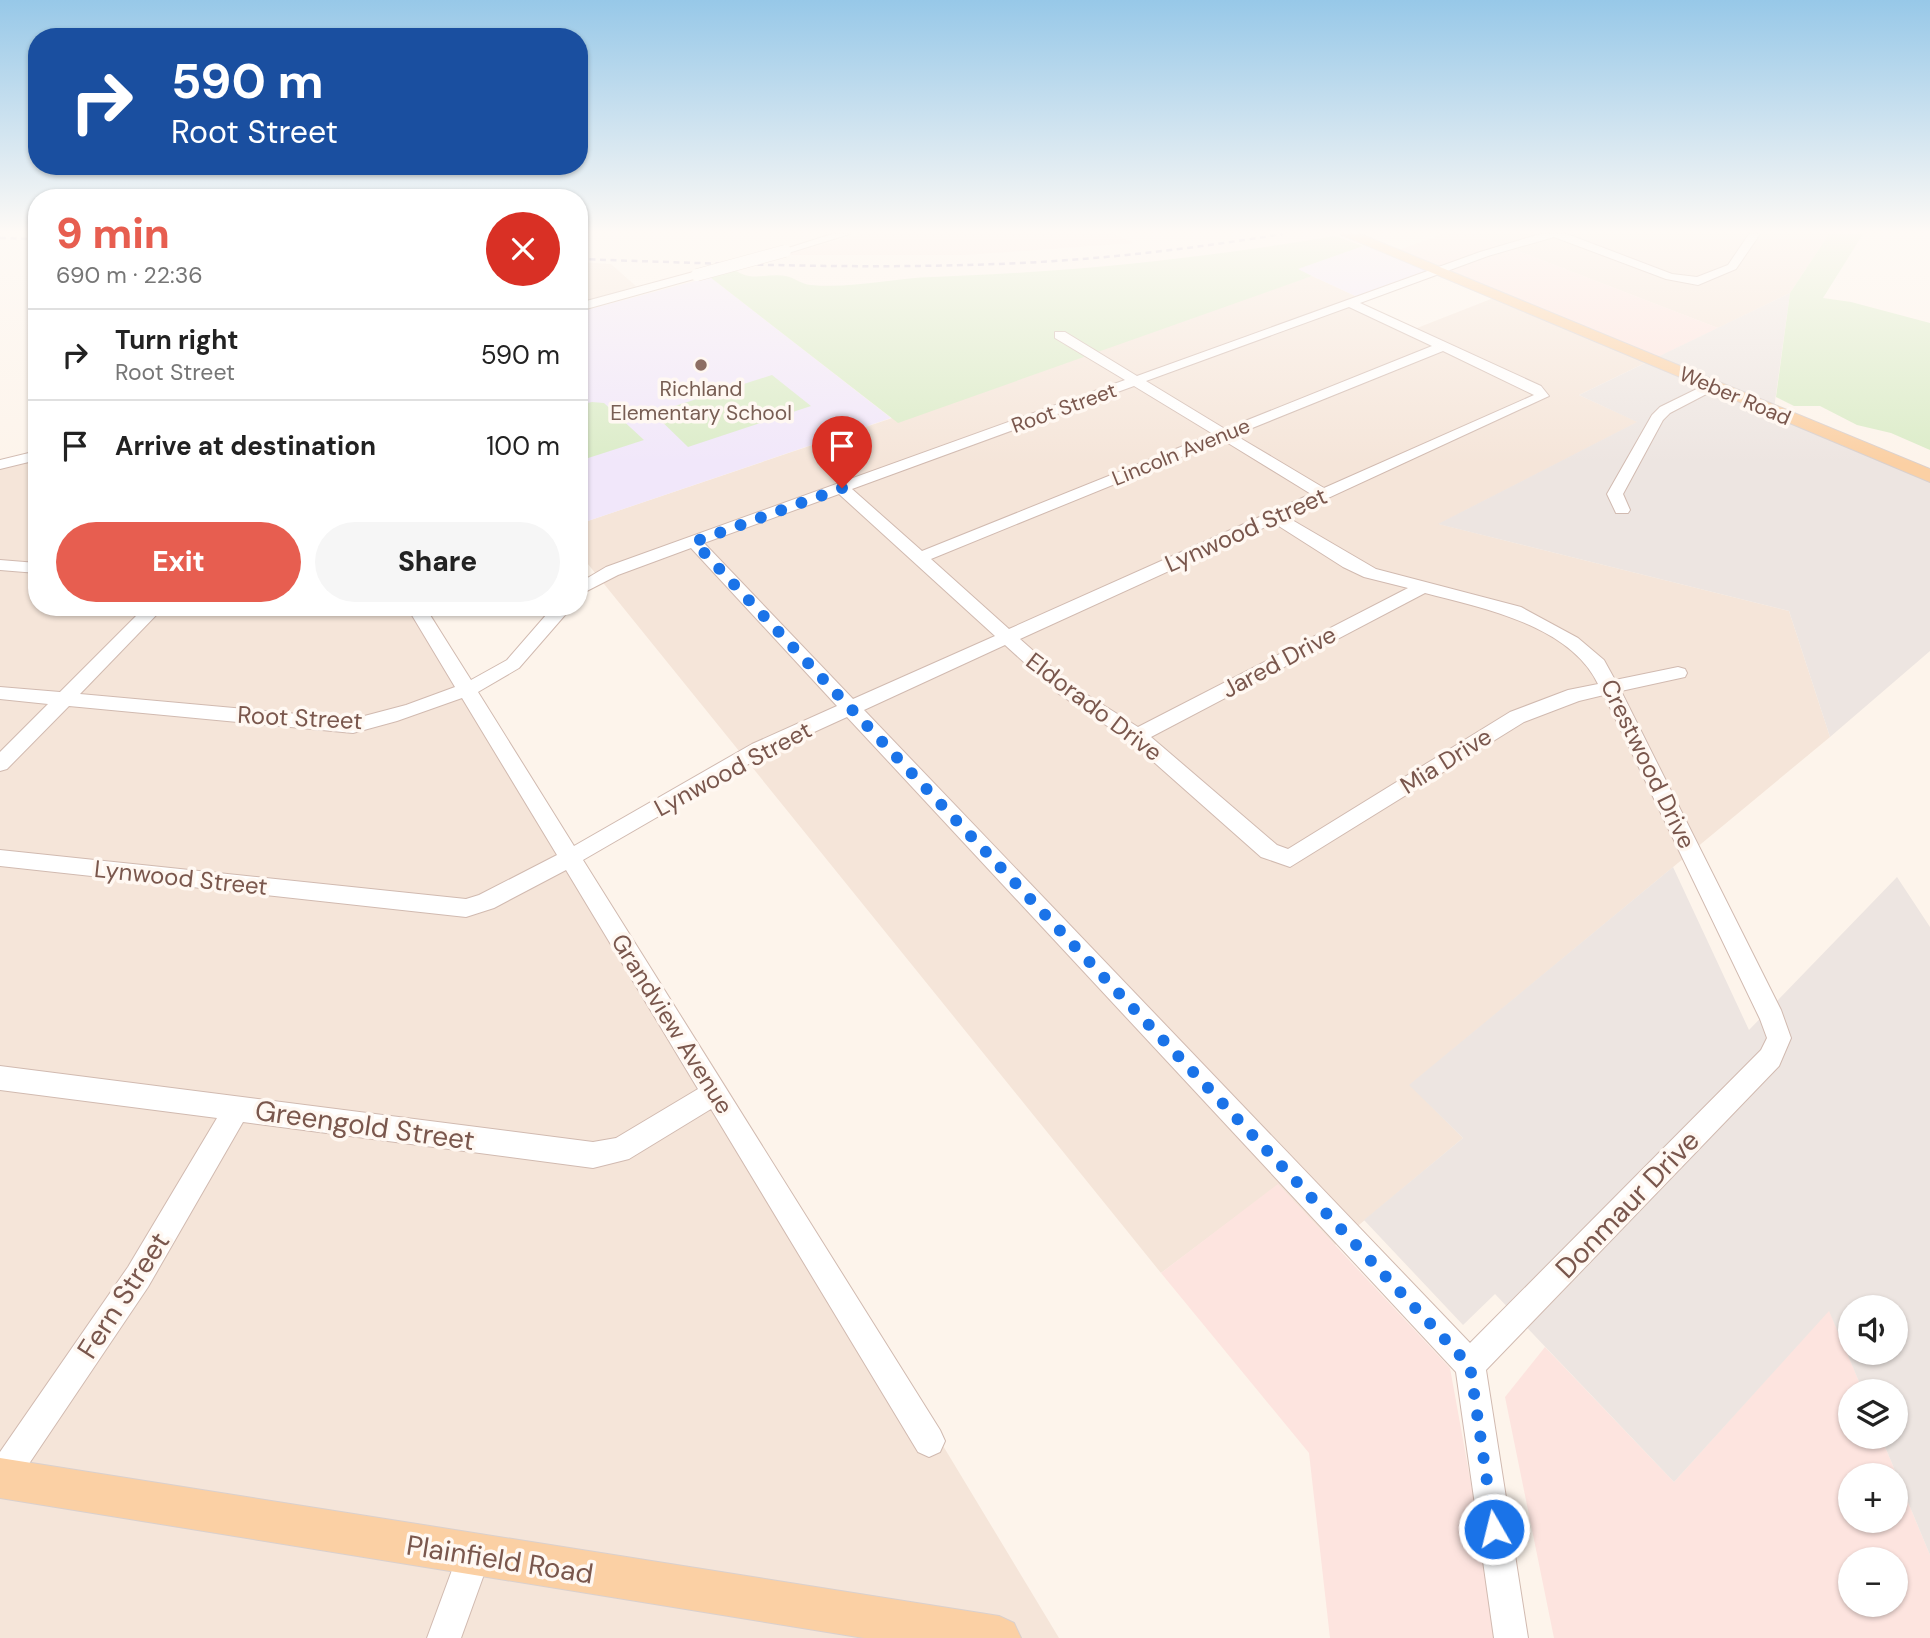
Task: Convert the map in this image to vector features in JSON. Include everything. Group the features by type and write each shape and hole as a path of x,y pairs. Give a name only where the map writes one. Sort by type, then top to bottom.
{"main road":[{"name":"Weber Road","path":"1531,310 1930,476"},
{"name":"Plainfield Road","path":"1,1478 999,1638"}],"street":[{"name":"Root Street","path":"588,585 612,570 1334,310"},
{"path":"1366,310 1443,346"},
{"path":"1060,335 1324,495"},
{"name":"Lynwood Street","path":"0,858 466,908 486,902 570,858 747,756 1542,396 1536,389 1443,346"},
{"name":"Lincoln Avenue","path":"919,558 1443,346"},
{"path":"1622,510 1615,494 1657,418 1665,410 1712,386"},
{"path":"0,465 28,457"},
{"name":"Eldorado Drive","path":"842,488 1066,690 1137,736 1269,852 1290,859"},
{"name":"Crestwood Drive","path":"1275,517 1370,573 1515,611 1572,642 1598,664 1772,1018 1779,1038"},
{"path":"694,542 1470,1366 1511,1638"},
{"path":"0,565 28,567"},
{"name":"Jared Drive","path":"1137,736 1421,587"},
{"path":"0,764 146,616"},
{"name":"Grandview Avenue","path":"422,616 929,1441"},
{"name":"Root Street","path":"0,694 353,726 385,720 497,675 514,663 555,616"},
{"name":"Mia Drive","path":"1290,859 1517,717 1553,702 1678,673"},
{"name":"Donmaur Drive","path":"1470,1366 1770,1058 1779,1038"},
{"name":"Greengold Street","path":"0,1078 593,1155 620,1150 715,1093"},
{"name":"Fern Street","path":"1,1478 138,1277 237,1108"},
{"path":"444,1638 474,1555"}],"shaded area":[{"name":"Richland Elementary School","path":"588,310 753,310 891,418 588,521"},
{"path":"1210,310 1371,310 1412,330 1462,310 1528,310 1649,361 1579,395 1638,422 1439,524 1789,611 1830,737 1410,1085 1463,1138 1335,1245 1278,1185 1161,1273 588,564 588,521"},
{"path":"1533,310 1672,310 1718,328 1652,360"},
{"path":"1672,310 1754,310 1718,328"},
{"path":"1754,310 1788,310 1773,416 1930,482 1930,651 1830,737 1789,611 1438,524 1637,422 1579,395"},
{"path":"28,454 28,616 432,616 726,1086 1059,1638 0,1638 0,462"},
{"path":"1673,867 1749,1030 1897,877 1930,927 1930,1555 1908,1502 1908,1463 1892,1463 1886,1449 1908,1449 1908,1379 1858,1379 1852,1365 1908,1365 1908,1295 1838,1295 1838,1332 1829,1311 1674,1482 1495,1294 1463,1325 1364,1220 1463,1138 1409,1085"},
{"path":"1278,1184 1450,1368 1499,1638 1330,1638 1309,1453 1161,1273"},
{"path":"1829,1310 1838,1331 1838,1365 1852,1365 1858,1379 1838,1379 1838,1449 1886,1449 1892,1463 1838,1463 1838,1533 1908,1533 1908,1502 1930,1555 1930,1638 1554,1638 1505,1397 1545,1347 1674,1482"}],"green space":[{"path":"753,310 1215,310 898,423"},
{"path":"1788,310 1883,310 1930,323 1930,450 1891,433 1857,425 1820,406 1794,406 1776,397"},
{"path":"772,375 811,406 688,447 653,413"},
{"path":"588,403 604,403 644,440 588,458"}],"place":[{"name":"Richland Elementary School","path":"701,365"}],"route":[{"path":"842,488 694,542 1470,1366 1494,1529"}]}
